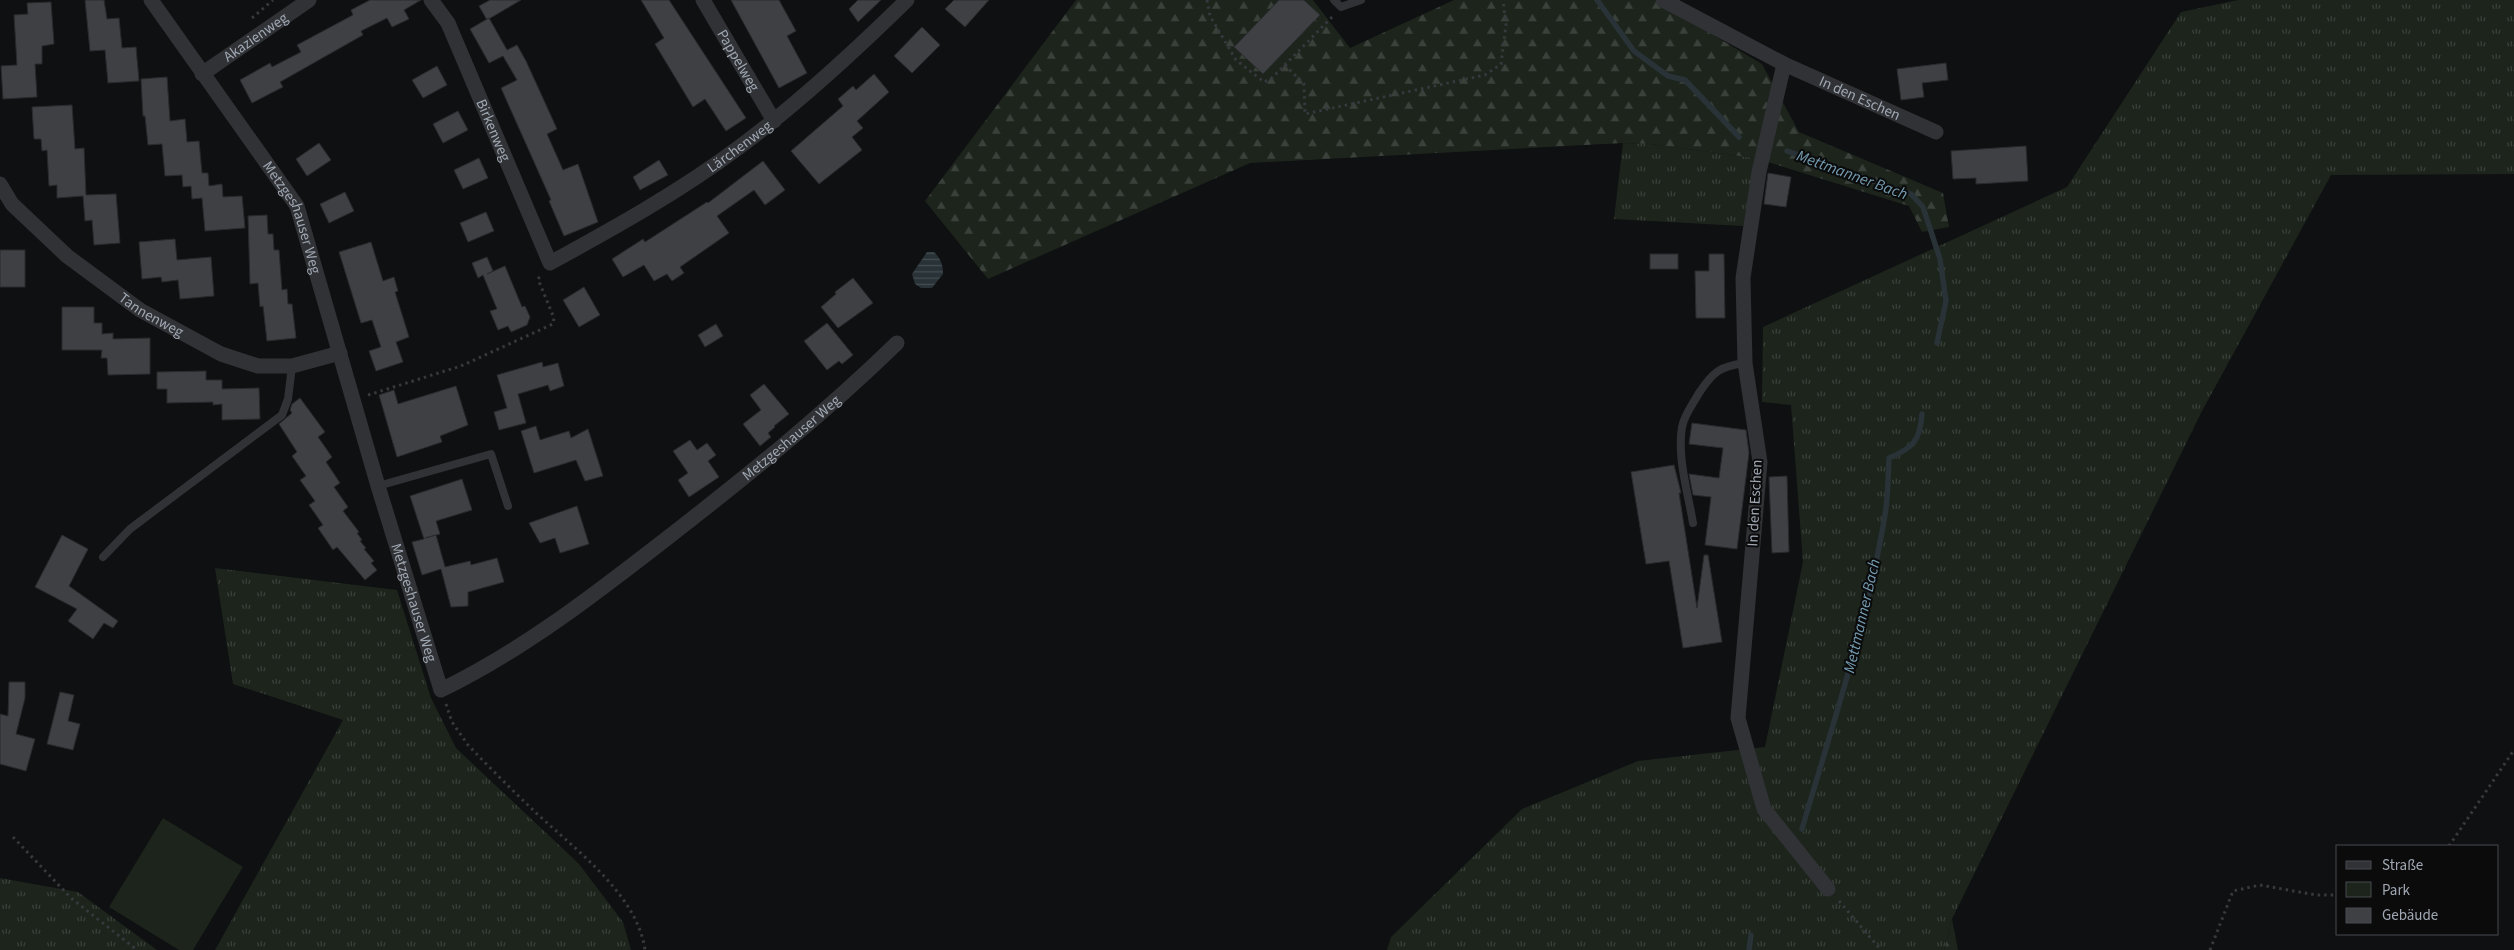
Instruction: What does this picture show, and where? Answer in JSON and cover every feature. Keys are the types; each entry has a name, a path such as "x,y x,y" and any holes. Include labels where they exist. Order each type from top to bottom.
{"street":[{"name":"Metzgeshauser Weg","path":"151,0 297,206 378,486 441,690 540,633 620,575 770,457 860,380 897,344"},
{"name":"Akazienweg","path":"202,74 309,0"},
{"name":"Birkenweg","path":"431,0 448,23 550,263"},
{"name":"Pappelweg","path":"704,0 774,121"},
{"name":"Lärchenweg","path":"550,263 623,224 737,150 774,121 907,0"},
{"name":"In den Eschen","path":"1663,0 1784,64 1936,132"},
{"name":"In den Eschen","path":"1784,64 1759,172 1743,278 1745,364 1760,462 1738,718 1764,809 1828,889"},
{"name":"Tannenweg","path":"0,184 12,204 67,256 140,310 221,354 258,366 292,366 340,353"}],"lane":[{"path":"1334,0 1341,7 1360,0"},
{"path":"1692,523 1681,446 1682,426 1689,409 1702,389 1721,368 1745,364"},
{"path":"103,557 130,529 282,415 288,399 292,366"},
{"path":"378,486 491,454 508,506"}],"path":[{"path":"1208,0 1210,16 1236,60 1264,82 1272,78 1341,7"},
{"path":"1285,65 1304,84 1305,114 1485,75 1501,64 1506,25 1503,0"},
{"path":"353,400 461,366 553,324 554,318 538,279 550,263"},
{"path":"441,690 452,722 468,745 601,874 627,903 643,936 645,950"},
{"path":"2450,845 2514,750"},
{"path":"13,837 70,898 137,950"},
{"path":"2210,950 2233,891 2260,885 2316,895 2336,896"},
{"path":"1828,889 1881,950"}],"green space":[{"path":"1076,0 1313,0 1350,48 1454,0 1654,0 1762,64 1799,132 1943,193 1949,227 1922,232 1909,206 1755,158 1650,144 1623,143 1250,163 988,279 925,201"},
{"path":"2238,0 2514,0 2514,174 2331,175 2202,411 1952,919 1944,950 1387,950 1391,937 1522,809 1638,761 1765,747 1803,562 1791,405 1762,402 1763,327 2067,187 2181,12"},
{"path":"1623,143 1650,144 1755,158 1743,226 1614,219"},
{"path":"215,568 397,590 431,698 456,748 579,864 623,922 631,950 215,950 343,720 233,684"},
{"path":"163,818 243,867 193,950 179,950 109,907"},
{"path":"0,878 78,892 157,950 0,950"},
{"path":"1952,919 1958,950 1944,950 1945,947"}],"shaded area":[{"path":"927,252 934,252 938,257 942,265 943,274 932,288 921,288 915,284 912,274"}],"building":[{"path":"85,0 104,0 107,19 119,18 122,48 136,47 139,81 108,83 105,50 90,51"},
{"path":"370,0 421,0 404,10 409,19 392,27 387,18 361,31 363,35 280,82 283,87 252,103 240,80 270,63 272,67 301,52 297,45 353,15 351,10"},
{"path":"490,0 521,0 487,20 479,6"},
{"path":"641,0 669,0 746,118 726,131 705,99 693,107 655,44 664,38"},
{"path":"731,0 779,0 796,31 787,36 807,73 779,88"},
{"path":"858,0 881,0 858,22 849,9"},
{"path":"954,0 989,0 965,27 945,9"},
{"path":"1279,0 1304,0 1320,15 1263,74 1234,47"},
{"path":"51,2 54,44 42,46 42,64 35,64 37,97 3,99 1,66 17,65 14,15 28,14 27,3"},
{"path":"489,18 507,50 517,45 526,61 557,129 547,134 563,170 578,164 598,222 564,236 549,201 551,200 501,88 517,80 503,56 489,63 470,29"},
{"path":"922,27 940,45 912,73 894,56"},
{"path":"1946,63 1948,80 1922,83 1924,97 1901,100 1897,69"},
{"path":"437,66 447,85 423,98 412,80"},
{"path":"874,74 889,92 857,121 863,128 852,137 862,150 819,184 791,151 843,106 838,99 853,86 856,90"},
{"path":"167,77 170,121 185,119 187,142 199,141 202,173 208,173 209,186 222,184 223,197 242,196 245,228 205,231 202,198 192,199 191,186 183,187 182,175 165,176 162,144 148,145 145,116 143,116 141,79"},
{"path":"72,105 75,149 84,148 86,195 116,194 120,243 94,245 92,220 85,221 83,196 57,198 57,185 49,186 47,150 42,151 41,139 34,139 32,107"},
{"path":"458,111 468,130 443,143 433,124"},
{"path":"319,143 331,160 307,176 296,159"},
{"path":"2026,146 2028,181 1976,184 1976,178 1953,179 1951,151"},
{"path":"479,158 488,178 463,189 454,170"},
{"path":"659,160 668,175 640,190 633,177"},
{"path":"763,161 785,190 765,205 754,190 717,216 729,233 680,267 684,273 672,281 667,274 654,281 644,265 623,277 612,259 643,239 645,242 708,203"},
{"path":"1768,173 1791,177 1786,207 1764,204"},
{"path":"345,192 354,211 329,223 320,204"},
{"path":"486,212 494,231 468,242 460,223"},
{"path":"267,215 268,234 273,234 274,250 279,250 282,290 287,289 288,304 292,304 296,338 267,341 263,306 260,307 258,283 250,284 248,216"},
{"path":"175,239 177,260 211,257 214,296 180,299 178,280 162,282 161,277 142,279 139,242"},
{"path":"371,242 383,281 394,277 398,291 395,292 409,337 396,342 403,362 376,371 369,351 381,347 372,320 361,323 339,252"},
{"path":"0,250 25,250 25,287 0,287"},
{"path":"1650,254 1678,254 1678,269 1650,269"},
{"path":"1709,254 1724,254 1725,318 1696,318 1695,271 1709,271"},
{"path":"487,257 493,271 487,274 505,266 522,307 525,306 530,317 527,325 511,332 508,326 498,330 490,311 497,309 483,275 478,278 472,263"},
{"path":"853,278 873,303 838,328 821,307 836,294 835,292"},
{"path":"584,287 600,315 579,327 563,300"},
{"path":"62,307 94,307 94,323 102,323 102,334 113,333 113,339 150,338 150,374 108,375 107,358 101,358 102,350 62,350"},
{"path":"827,323 853,355 842,364 839,361 827,370 804,341"},
{"path":"716,324 723,336 705,347 698,335"},
{"path":"542,362 543,367 558,363 564,386 550,391 548,385 518,394 526,423 499,430 494,412 507,408 497,375"},
{"path":"206,371 206,380 222,380 222,389 259,388 260,419 222,420 222,404 213,405 213,402 167,403 167,389 157,389 157,372"},
{"path":"764,384 789,414 774,426 768,433 771,437 760,446 743,424 761,410 750,395"},
{"path":"456,386 468,425 440,436 442,442 397,457 379,395 394,390 398,404"},
{"path":"300,398 325,432 318,437 332,457 326,462 340,483 334,487 348,507 343,511 359,532 357,533 362,540 360,541 366,548 364,549 374,561 371,563 377,570 365,580 337,547 333,550 318,528 323,525 309,505 315,501 300,480 306,476 292,456 297,452 279,424 292,413 290,410 292,404"},
{"path":"1692,423 1746,430 1749,453 1737,549 1705,545 1711,497 1693,495 1689,474 1719,478 1723,448 1689,444"},
{"path":"536,426 540,440 569,431 571,438 588,429 603,476 585,481 576,460 534,473 521,431"},
{"path":"690,440 697,450 707,443 716,455 708,461 719,477 689,497 678,480 688,473 673,451"},
{"path":"1674,465 1681,493 1679,493 1697,608 1704,555 1708,555 1722,642 1683,648 1669,561 1646,564 1631,472"},
{"path":"1787,476 1789,552 1772,553 1769,477"},
{"path":"462,479 472,510 436,521 440,534 436,535 445,567 470,561 471,565 497,558 504,582 468,592 468,606 451,607 441,569 422,575 412,542 424,539 410,496"},
{"path":"577,506 589,544 560,553 555,538 540,543 529,523"},
{"path":"62,535 88,549 69,586 118,621 113,628 104,623 93,639 68,621 77,609 35,587"},
{"path":"9,682 25,682 25,698 16,734 35,739 26,771 0,764 0,714 8,716"},
{"path":"60,692 74,695 68,721 80,724 73,750 47,744"}],"waterway":[{"name":"Mettmanner Bach","path":"1597,0 1634,51 1668,76 1685,80 1739,137"},
{"name":"Mettmanner Bach","path":"1787,151 1911,194 1923,207 1940,259 1946,301 1937,343"},
{"name":"Mettmanner Bach","path":"1802,829 1848,674 1869,595 1885,515 1889,458 1904,451 1914,442 1919,431 1922,414"},
{"name":"Mettmanner Bach","path":"1749,950 1751,935"}]}
